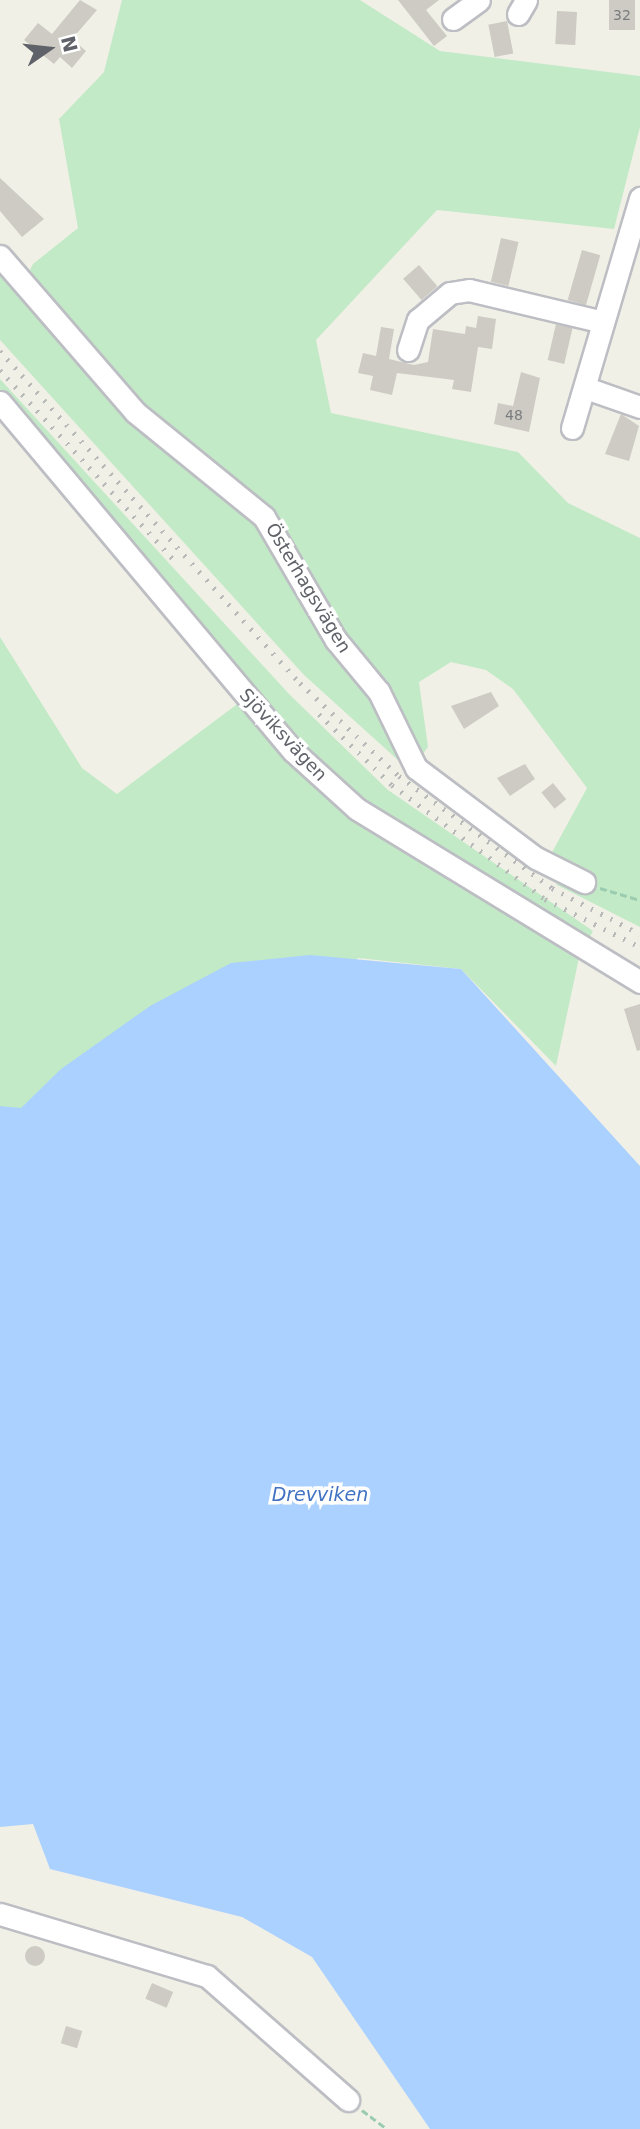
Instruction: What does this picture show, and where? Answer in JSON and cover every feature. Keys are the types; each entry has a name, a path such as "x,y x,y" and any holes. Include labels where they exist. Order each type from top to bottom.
{"street":[{"path":"453,19 479,0"},
{"path":"572,428 640,198"},
{"name":"Österhagsvägen","path":"0,256 135,412 264,517 336,640 379,692 416,768 536,858 584,881"},
{"path":"408,350 418,320 450,293 469,290 603,322"},
{"path":"586,387 640,407"},
{"name":"Sjöviksvägen","path":"0,402 293,751 348,801 640,982"},
{"path":"0,1914 207,1976 237,1998 348,2100"}],"path":[{"path":"584,881 640,900"},
{"path":"348,2100 387,2129"}],"green space":[{"path":"122,0 360,0 440,51 640,76 640,127 614,229 437,210 316,340 331,413 518,452 568,503 640,538 640,927 557,885 550,856 587,788 513,689 486,670 451,662 419,682 428,747 410,771 304,675 0,340 0,272 18,292 33,264 78,228 59,119 104,72"},
{"path":"0,379 289,694 388,790 593,931 585,946 360,807 296,748 0,397"},
{"path":"0,637 82,768 117,794 240,702 290,757 580,953 556,1066 461,969 358,958 0,1293"}],"water":[{"name":"Drevviken","path":"310,955 461,969 640,1166 640,2129 430,2129 312,1957 242,1917 50,1869 33,1824 0,1827 0,1106 21,1108 61,1069 150,1006 231,963"}],"building":[{"path":"80,0 97,10 72,39 86,51 72,68 60,57 54,64 24,40 38,23 52,34"},
{"path":"398,0 439,0 426,10 447,36 434,46"},
{"path":"609,0 635,0 635,30 609,30"},
{"path":"557,11 577,12 575,45 555,44"},
{"path":"507,21 513,53 495,57 488,25"},
{"path":"0,178 44,219 22,237 0,211"},
{"path":"501,238 519,242 508,286 491,282"},
{"path":"582,250 600,255 586,305 568,300"},
{"path":"419,265 437,286 422,300 403,279"},
{"path":"478,316 496,319 492,349 478,347 471,392 452,389 454,380 397,373 392,395 370,390 373,376 358,373 363,353 376,356 381,327 394,329 389,359 414,365 428,362 433,329 465,334 466,326 476,328"},
{"path":"556,324 573,328 564,364 548,360"},
{"path":"521,372 540,378 529,432 494,424 498,403 513,406"},
{"path":"621,414 639,426 629,461 605,454"},
{"path":"491,692 499,706 464,729 451,706"},
{"path":"525,764 535,779 510,796 497,778"},
{"path":"553,783 566,799 555,809 541,792"},
{"path":"640,1004 640,1050 637,1051 624,1009"},
{"path":"31,1946 39,1946 45,1956 39,1966 31,1966 25,1960 25,1952"},
{"path":"152,1983 173,1992 167,2008 145,1999"},
{"path":"66,2026 82,2031 77,2048 61,2043"}],"railway":[{"path":"0,351 300,683 399,776 552,888 640,934"},
{"path":"0,370 175,561"},
{"path":"319,714 392,785 545,899 640,947"}]}
